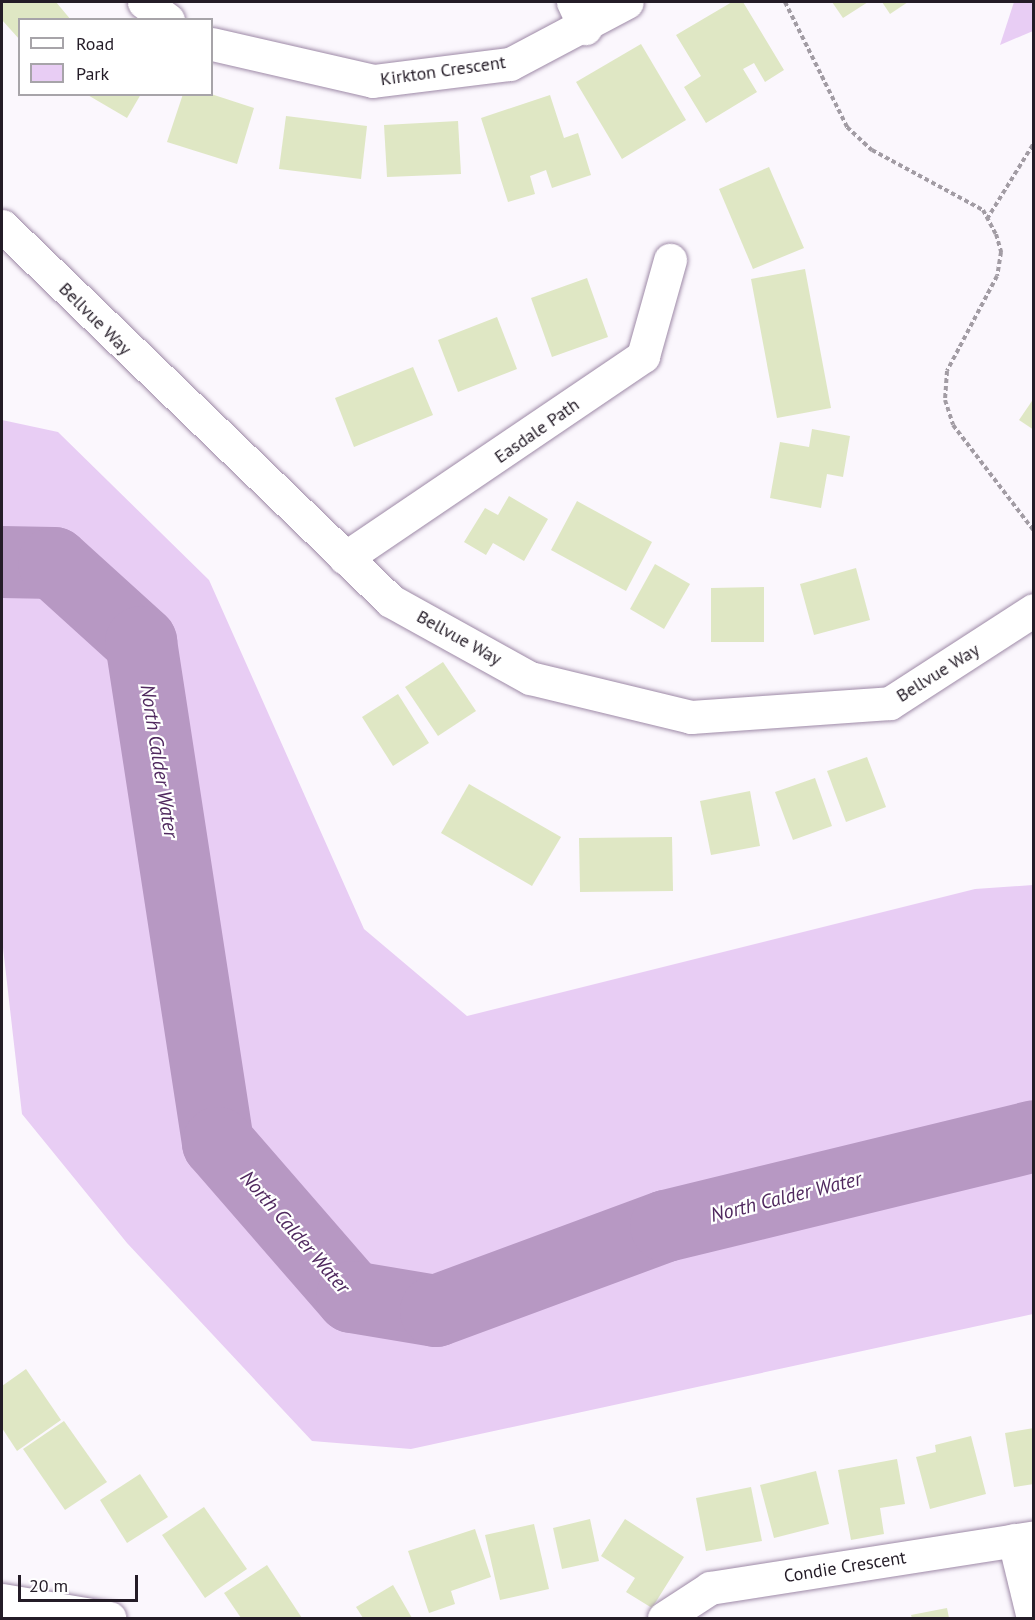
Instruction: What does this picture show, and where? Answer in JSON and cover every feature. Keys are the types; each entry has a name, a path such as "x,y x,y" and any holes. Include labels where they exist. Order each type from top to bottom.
{"street":[{"path":"144,2 165,18"},
{"name":"Kirkton Crescent","path":"213,44 373,81 510,64 579,15 627,2"},
{"name":"Bellvue Way","path":"2,226 391,601 530,678 691,717 890,703 1034,610"},
{"name":"Easdale Path","path":"345,558 643,356 670,260"},
{"path":"1024,1539 1033,1618"},
{"name":"Condie Crescent","path":"664,1618 710,1588 1024,1539"},
{"path":"2,1600 110,1618"}],"path":[{"path":"785,2 847,128 872,150 983,210 1001,252 997,276 946,371 945,400 953,425 1034,531"},
{"path":"987,219 1034,143"}],"green space":[{"path":"1014,2 1033,2 1033,31 1000,45"},
{"path":"2,420 58,432 209,580 364,929 467,1016 975,889 1033,885 1033,1314 411,1449 312,1441 127,1243 22,1114 2,939"}],"building":[{"path":"2,2 56,2 69,18 18,18 18,38 2,20"},
{"path":"732,2 743,2 784,70 765,82 754,63 743,69 757,92 706,123 684,87 701,76 676,35"},
{"path":"832,2 868,2 843,18"},
{"path":"882,2 908,2 890,14"},
{"path":"641,44 686,120 622,159 576,82"},
{"path":"213,95 254,108 237,164 167,142 182,96"},
{"path":"550,95 564,138 578,133 591,175 552,188 546,170 530,176 535,194 508,202 481,118"},
{"path":"89,96 140,96 127,118"},
{"path":"286,116 367,126 361,179 279,169"},
{"path":"458,121 461,174 387,177 384,125"},
{"path":"769,167 804,248 753,269 719,189"},
{"path":"805,269 831,408 777,418 751,279"},
{"path":"587,278 608,337 552,357 531,298"},
{"path":"497,317 517,369 458,392 438,340"},
{"path":"413,367 433,415 354,447 335,398"},
{"path":"1034,398 1034,430 1019,420"},
{"path":"812,429 850,436 843,477 827,474 821,508 770,498 780,442 809,447"},
{"path":"509,496 548,519 524,561 493,543 486,555 464,542 485,508 498,515"},
{"path":"577,501 652,542 626,591 551,550"},
{"path":"655,564 690,584 664,629 630,609"},
{"path":"856,568 870,620 814,635 800,584"},
{"path":"764,587 764,642 711,642 711,588"},
{"path":"443,662 476,711 438,736 405,687"},
{"path":"398,694 429,743 393,766 362,717"},
{"path":"867,757 886,807 846,822 827,771"},
{"path":"815,778 832,826 793,840 775,792"},
{"path":"469,784 561,837 532,886 441,833"},
{"path":"750,791 760,846 711,855 700,801"},
{"path":"672,837 673,891 580,892 579,838"},
{"path":"26,1369 61,1420 17,1451 2,1428 2,1386"},
{"path":"64,1421 107,1482 65,1510 23,1449"},
{"path":"1034,1428 1034,1484 1014,1487 1005,1433"},
{"path":"971,1436 986,1494 930,1509 916,1457 936,1452 935,1445"},
{"path":"897,1459 905,1504 880,1508 884,1534 851,1540 838,1470"},
{"path":"816,1471 829,1524 774,1538 760,1485"},
{"path":"140,1474 168,1517 127,1543 100,1500"},
{"path":"751,1487 762,1541 706,1551 696,1498"},
{"path":"204,1507 247,1569 205,1598 162,1535"},
{"path":"590,1519 599,1561 562,1569 553,1528"},
{"path":"625,1519 684,1557 652,1608 626,1592 635,1578 601,1556"},
{"path":"534,1524 549,1589 500,1600 485,1535"},
{"path":"475,1529 491,1577 451,1591 455,1604 429,1613 408,1551"},
{"path":"267,1565 302,1618 241,1618 224,1593"},
{"path":"393,1585 412,1618 363,1618 356,1607"},
{"path":"947,1608 949,1618 912,1618 911,1615"}],"waterway":[{"name":"North Calder Water","path":"2,562 54,563 141,642 218,1143 352,1297 436,1311 666,1226 1034,1136"}]}
